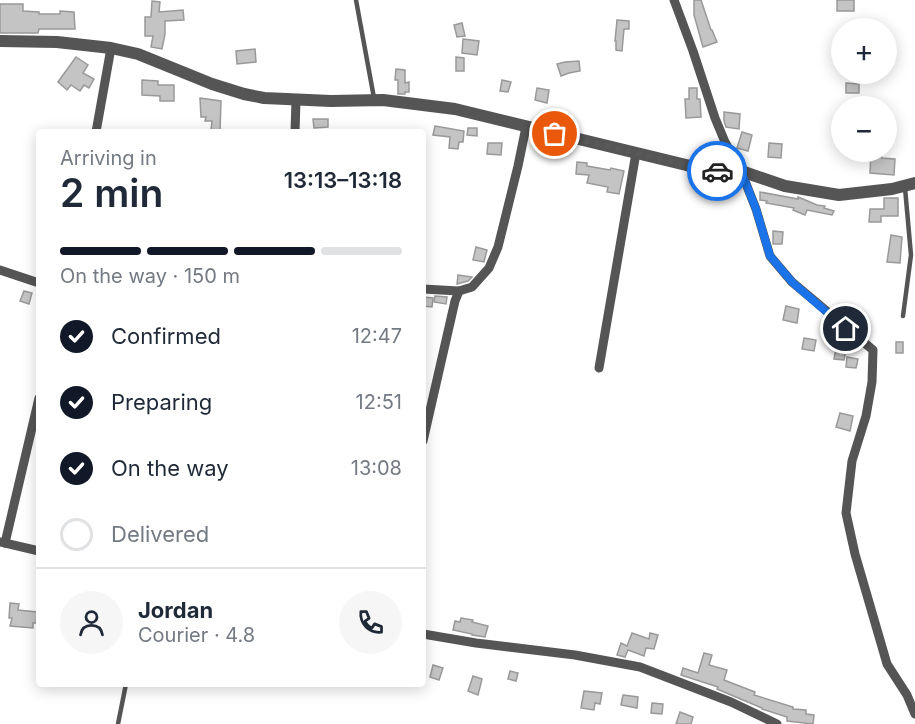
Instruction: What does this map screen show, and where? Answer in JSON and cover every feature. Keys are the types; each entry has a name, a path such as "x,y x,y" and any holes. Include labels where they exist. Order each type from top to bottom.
{"street":[{"path":"674,0 714,118 724,142 741,171 756,209 770,256 792,282 873,350 872,382 866,416 852,461 846,513 855,554 887,664 907,695 915,714"},
{"path":"0,41 57,42 111,48 138,54 212,84 264,98 383,100 455,109 711,171 741,171 785,186 839,195 892,189 910,184"},
{"path":"97,129 111,48"},
{"path":"295,129 296,100"},
{"path":"426,288 459,291 472,287 489,268 498,247 526,127"},
{"path":"599,368 636,153"},
{"path":"0,270 36,282"},
{"path":"426,428 459,291"},
{"path":"36,410 2,542 36,549"},
{"path":"426,635 575,655 640,667 731,702 777,724"}],"lane":[{"path":"356,0 375,100"},
{"path":"903,316 911,255 910,184"},
{"path":"118,724 125,687"}],"building":[{"path":"694,0 701,0 717,42 703,47 694,15"},
{"path":"837,0 854,0 854,11 837,11"},
{"path":"152,1 160,2 159,12 183,10 184,20 165,21 162,49 151,47 153,36 145,36 145,17 151,17"},
{"path":"0,4 23,4 23,11 39,12 39,14 74,12 75,29 39,29 38,33 0,33"},
{"path":"617,20 629,21 629,29 624,29 622,51 616,50"},
{"path":"462,23 465,36 457,37 454,25"},
{"path":"463,39 479,41 477,55 462,53"},
{"path":"255,49 256,62 237,64 236,51"},
{"path":"76,57 88,65 83,73 94,79 89,88 84,85 80,91 71,85 67,90 58,82"},
{"path":"456,57 464,58 464,71 456,71"},
{"path":"579,61 580,71 561,76 557,64"},
{"path":"396,69 405,70 405,83 409,82 409,92 405,94 398,94 398,80 395,80"},
{"path":"142,80 158,81 158,85 174,85 174,101 160,101 160,96 142,95"},
{"path":"502,80 511,82 508,92 500,91"},
{"path":"846,84 859,84 859,93 846,93"},
{"path":"537,88 549,90 547,103 535,100"},
{"path":"689,88 697,88 701,117 686,118 685,99 689,99"},
{"path":"200,98 221,101 220,129 211,129 212,121 205,121 206,117 201,117"},
{"path":"724,112 740,114 739,129 726,127"},
{"path":"313,119 328,119 328,127 314,128"},
{"path":"435,126 464,131 463,142 459,142 458,149 449,148 450,137 433,135"},
{"path":"468,128 477,128 477,136 467,135"},
{"path":"742,132 752,135 748,151 737,148"},
{"path":"488,143 502,143 501,155 487,154"},
{"path":"769,143 782,144 781,158 768,157"},
{"path":"577,162 587,163 587,166 624,171 619,194 607,192 608,187 587,183 589,175 576,174"},
{"path":"871,162 895,162 894,175 870,173"},
{"path":"760,192 798,199 798,197 834,211 832,215 807,210 805,215 793,210 794,208 760,200"},
{"path":"884,198 898,198 898,216 881,216 881,222 869,222 870,209 884,209"},
{"path":"773,231 783,232 782,244 773,244"},
{"path":"891,235 902,237 900,263 887,262"},
{"path":"476,247 487,250 484,262 473,260"},
{"path":"458,275 472,277 468,281 457,284"},
{"path":"24,291 32,293 29,304 20,301"},
{"path":"435,296 447,297 446,304 434,302"},
{"path":"426,297 433,298 432,307 426,306"},
{"path":"786,306 799,309 797,323 783,320"},
{"path":"804,338 816,340 814,351 802,349"},
{"path":"896,342 903,342 903,353 896,353"},
{"path":"836,348 846,350 844,360 834,359"},
{"path":"847,357 858,359 856,368 846,367"},
{"path":"840,413 853,416 850,431 836,427"},
{"path":"10,603 19,604 18,610 36,612 36,623 33,623 33,628 10,626 12,618 9,618"},
{"path":"461,618 488,626 485,637 453,630 455,621 460,622"},
{"path":"632,633 649,639 650,633 658,635 654,649 646,648 644,656 628,650 625,657 617,655 621,643 627,646"},
{"path":"704,653 712,655 709,665 727,670 724,680 755,692 754,695 793,707 793,709 806,710 806,714 814,715 813,724 787,721 787,717 762,709 717,689 718,687 681,675 683,668 698,673"},
{"path":"433,665 443,668 439,680 430,677"},
{"path":"510,671 518,673 516,681 508,679"},
{"path":"473,676 482,679 478,695 468,691"},
{"path":"584,691 602,693 600,704 595,703 594,710 581,708"},
{"path":"623,695 638,697 637,708 621,705"},
{"path":"652,703 663,704 662,714 651,713"},
{"path":"680,712 693,717 691,724 676,724"}],"way so far":[{"path":"555,134 717,171"}],"route":[{"path":"717,171 741,171 756,209 770,256 792,282 846,329"}]}
